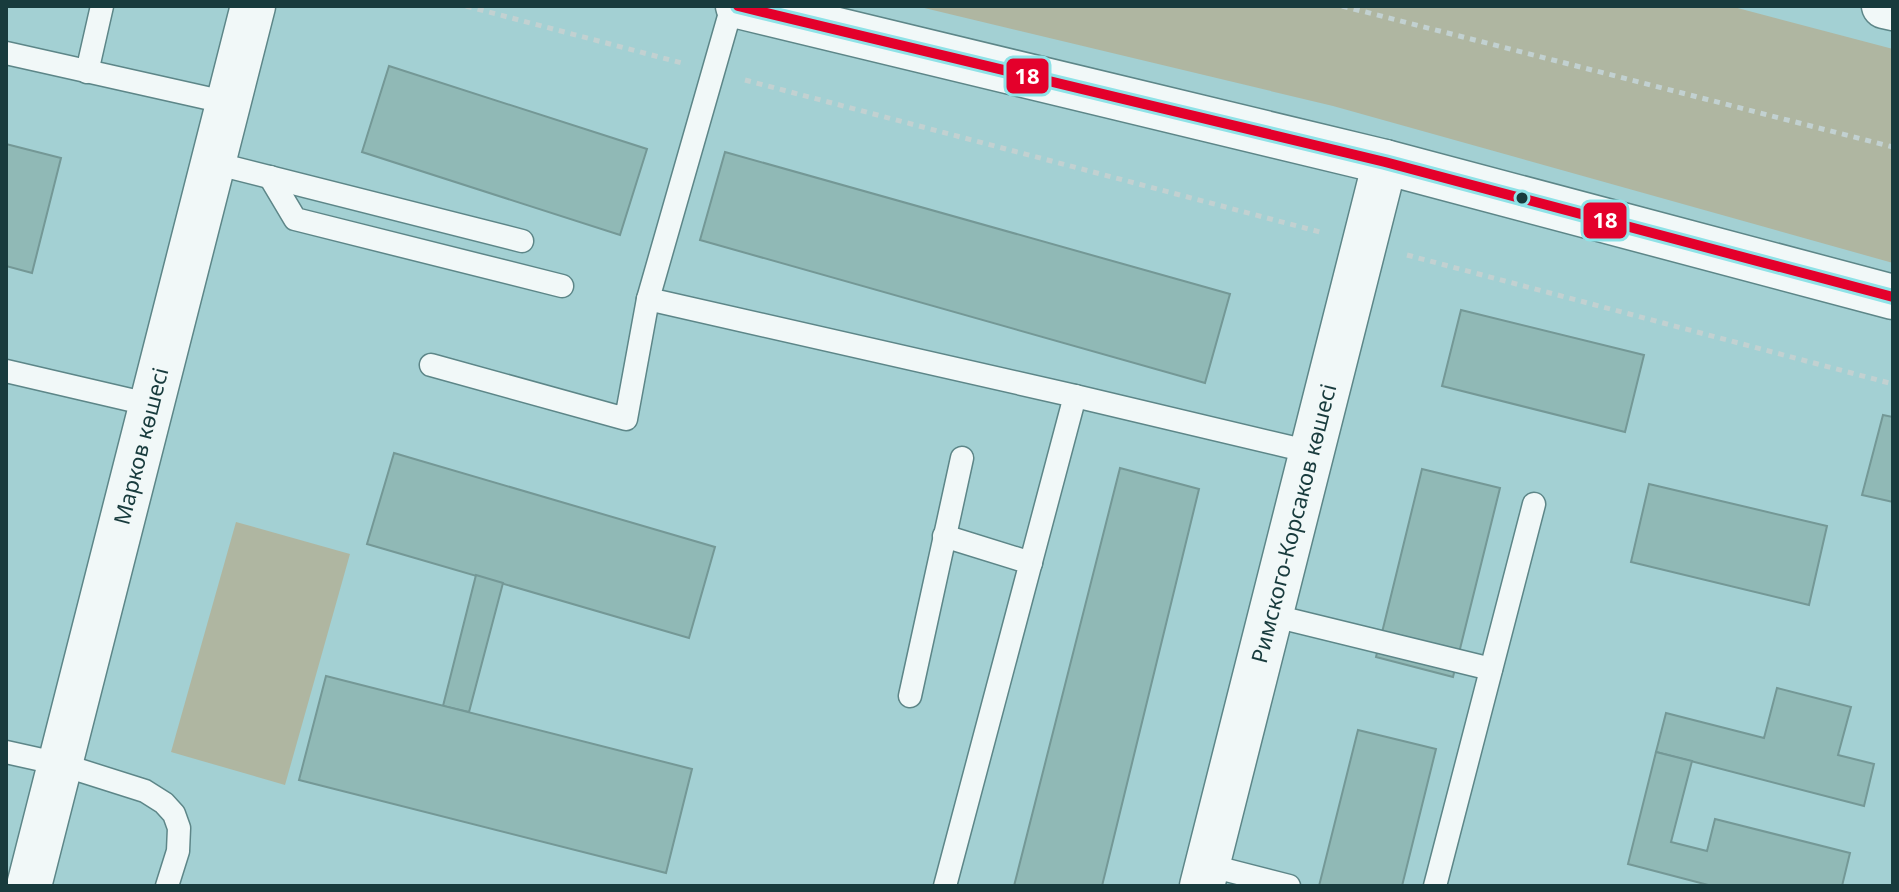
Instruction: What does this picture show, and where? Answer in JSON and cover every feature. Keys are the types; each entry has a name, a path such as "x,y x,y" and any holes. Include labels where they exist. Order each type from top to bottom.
{"street":[{"name":"Марков көшесі","path":"29,886 253,6"},
{"path":"735,6 1385,162 1893,297"},
{"path":"1884,6 1893,8"},
{"name":"Римского-Корсаков көшесі","path":"1204,876 1385,162"}],"lane":[{"path":"87,72 102,6"},
{"path":"431,365 626,419 648,299 713,71 735,6"},
{"path":"6,53 229,103"},
{"path":"214,163 522,241"},
{"path":"270,177 295,219 562,286"},
{"path":"648,299 1311,452"},
{"path":"6,371 152,405"},
{"path":"945,886 1075,396"},
{"path":"910,696 962,458"},
{"path":"1435,886 1534,504"},
{"path":"944,536 1031,563"},
{"path":"1270,615 1491,669"},
{"path":"6,752 60,764 145,791 164,803 174,814 179,828 178,851 167,886"},
{"path":"1204,876 1289,886"}],"path":[{"path":"466,6 1893,384"},
{"path":"1342,6 1893,147"}],"green space":[{"path":"916,6 1730,6 1893,49 1893,263 1333,106"},
{"path":"236,522 350,554 285,785 171,752"}],"building":[{"path":"389,66 647,149 620,235 362,152"},
{"path":"6,144 61,158 32,273 6,266"},
{"path":"725,152 1230,294 1205,383 700,240"},
{"path":"1461,310 1644,355 1625,432 1442,386"},
{"path":"1883,415 1893,417 1893,502 1862,495"},
{"path":"394,453 715,547 689,638 367,544"},
{"path":"1120,468 1199,489 1102,886 1014,886"},
{"path":"1422,469 1500,488 1453,677 1376,657"},
{"path":"1649,484 1827,526 1809,605 1631,562"},
{"path":"476,575 503,583 469,712 443,706"},
{"path":"326,676 692,769 666,873 299,780"},
{"path":"1777,688 1851,707 1838,755 1874,764 1864,806 1656,752 1666,713 1764,738"},
{"path":"1358,730 1436,749 1402,886 1319,886"},
{"path":"1656,752 1692,761 1671,842 1707,851 1715,819 1850,853 1842,886 1712,886 1628,864"}],"transit line":[{"name":"18","path":"738,6 1385,162 1893,297"}]}
